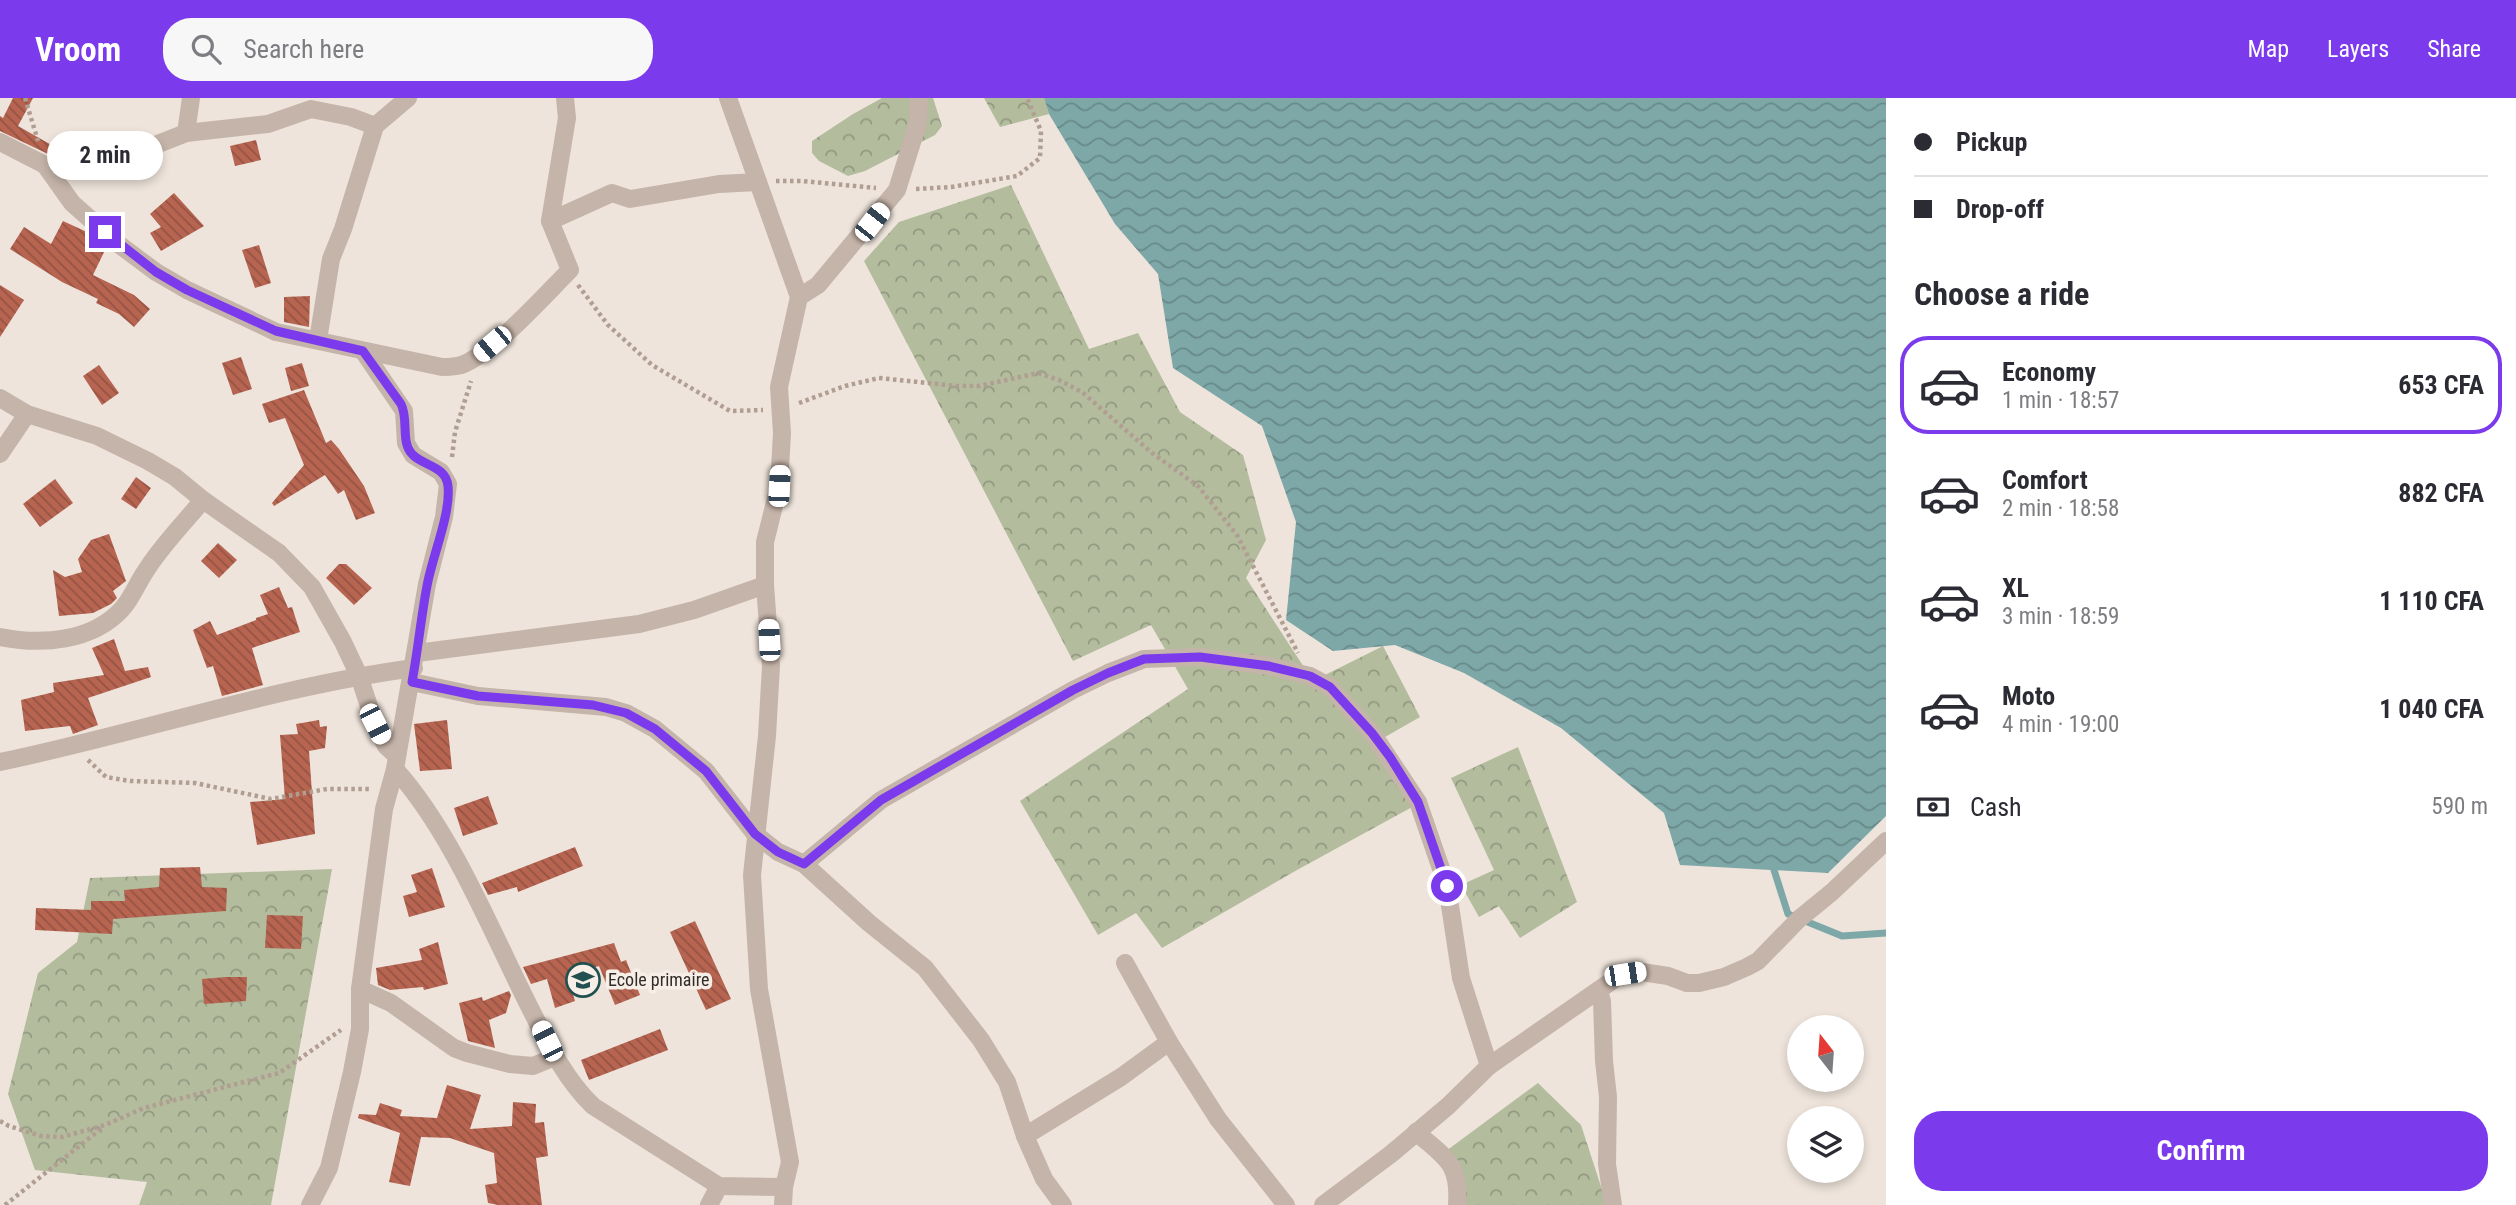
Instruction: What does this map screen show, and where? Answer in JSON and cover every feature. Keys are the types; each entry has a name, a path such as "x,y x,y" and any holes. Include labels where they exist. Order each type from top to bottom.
{"street":[{"path":"186,133 191,98"},
{"path":"318,340 331,259 376,126 408,98"},
{"path":"45,165 72,203 117,243 156,272 187,290 276,331 442,368 463,365 480,354 570,270 550,221 567,118 565,98"},
{"path":"0,398 27,414 97,436 175,477 203,500 265,541 312,587 359,676 375,724 386,746 456,859 555,1057 581,1094 593,1105 719,1186 783,1196 790,1161 759,989 752,874 767,736 771,666 765,542 779,486 782,433 779,387 799,297 728,98"},
{"path":"799,297 818,285 897,190 918,123 919,98"},
{"path":"0,142 45,165 85,166 112,162 186,133 268,124 311,109 351,117 376,126"},
{"path":"550,221 612,193 630,199 719,184 758,182"},
{"path":"310,1205 329,1168 360,1029 360,989 384,809 396,763 427,584 444,517 448,484 442,472 413,455 406,443 404,411 363,351"},
{"path":"0,454 27,414"},
{"path":"0,637 71,638 88,633 99,626 120,611 145,571 203,500"},
{"path":"0,762 76,746 253,698 639,624 694,610 765,585"},
{"path":"804,864 881,800 1073,690 1132,663 1144,659 1200,657 1269,666 1310,676 1330,687 1372,733 1418,802 1447,886 1461,978 1489,1066"},
{"path":"414,668 478,696 593,705 626,713 655,729 706,771 755,834 778,852 804,864 869,923 925,968 948,995 1007,1082 1025,1136 1044,1179 1063,1205"},
{"path":"1323,1205 1391,1154 1448,1106 1489,1066 1616,978 1633,973 1655,973 1687,983 1699,983 1724,977 1747,967 1765,955 1799,919 1886,841"},
{"path":"1125,963 1169,1042 1218,1119 1286,1205"},
{"path":"360,989 391,1003 454,1048 467,1053 510,1064 533,1066 555,1057"},
{"path":"1599,991 1602,1001 1608,1097 1607,1164 1613,1205"},
{"path":"1025,1136 1121,1077 1169,1042"},
{"path":"1416,1132 1451,1163 1457,1173 1457,1205"},
{"path":"709,1205 719,1186"}],"path":[{"path":"25,98 45,165"},
{"path":"758,182 802,181 897,190 951,187 1017,176 1040,158 1041,131 1027,98"},
{"path":"570,270 577,284 608,325 652,365 730,411 781,410 845,386 880,378 979,386 1038,373 1082,392 1152,453 1198,486 1237,535 1310,676"},
{"path":"448,484 455,432 480,354"},
{"path":"76,746 106,777 130,781 195,783 271,799 327,789 389,790"},
{"path":"0,1121 41,1136 62,1137 105,1125 144,1108 279,1073 342,1030 360,1029"},
{"path":"5,1205 105,1125"}],"green space":[{"path":"882,98 933,98 942,126 935,135 865,171 848,176 819,161 812,153 812,141"},
{"path":"984,98 1044,98 1049,114 1000,127"},
{"path":"1011,185 1089,349 1138,333 1180,412 1243,455 1266,540 1246,578 1313,681 1383,646 1420,717 1371,745 1414,806 1162,948 1136,913 1098,935 1020,801 1188,689 1151,625 1073,661 864,261 899,222"},
{"path":"1518,747 1577,902 1520,938 1499,906 1479,917 1461,885 1494,870 1451,778"},
{"path":"332,869 271,1205 139,1205 147,1182 35,1170 8,1094 38,973 77,942 90,878"},
{"path":"1538,1083 1581,1125 1607,1205 1455,1205 1446,1151"}],"water":[{"path":"1044,98 1886,98 1886,816 1828,873 1680,865 1664,813 1561,728 1464,673 1395,645 1333,651 1286,620 1296,522 1262,426 1173,368 1158,274 1115,224 1049,114"}],"building":[{"path":"13,98 33,98 18,126 62,151 60,154 48,154 0,131 0,116 3,118"},
{"path":"256,140 261,160 235,166 230,146"},
{"path":"174,193 204,226 161,251 150,233 161,227 150,214"},
{"path":"63,221 89,233 106,248 93,275 134,295 150,309 134,327 119,314 96,303 98,299 62,282 10,249 24,227 51,244"},
{"path":"259,245 271,283 255,288 242,250"},
{"path":"0,285 24,300 0,337"},
{"path":"310,296 309,327 284,322 284,297"},
{"path":"241,357 252,389 233,395 222,363"},
{"path":"302,363 309,386 291,391 285,368"},
{"path":"99,365 119,393 102,405 83,376"},
{"path":"304,390 326,443 331,440 339,449 364,486 375,513 356,520 344,490 338,494 325,475 274,506 272,503 304,465 285,418 269,423 262,404"},
{"path":"136,477 151,488 136,509 121,499"},
{"path":"55,479 73,503 40,527 23,504"},
{"path":"109,534 126,581 113,591 117,598 93,613 59,616 53,570 65,577 82,572 78,559 91,540"},
{"path":"218,543 237,560 219,578 201,561"},
{"path":"339,564 346,564 372,588 354,605 326,578"},
{"path":"279,587 288,608 292,607 300,632 252,648 263,685 222,696 213,666 207,668 193,630 210,621 217,635 268,614 260,595"},
{"path":"114,639 125,671 148,667 151,677 88,698 98,725 73,734 70,726 25,731 21,700 54,692 53,683 104,675 92,648"},
{"path":"319,720 320,727 327,726 325,748 309,751 315,834 257,845 250,802 285,799 280,735 298,734 296,724"},
{"path":"447,720 452,769 420,771 414,724"},
{"path":"488,796 498,824 463,836 454,808"},
{"path":"575,847 583,866 518,892 517,887 488,895 482,883"},
{"path":"200,867 202,887 227,888 226,911 113,919 112,934 35,930 36,908 91,910 91,901 125,901 124,890 159,887 160,868"},
{"path":"432,868 445,907 409,917 403,896 417,892 411,875"},
{"path":"267,915 303,916 301,949 265,948"},
{"path":"695,921 731,999 706,1010 670,932"},
{"path":"438,942 448,984 424,990 423,987 390,990 378,985 376,968 422,960 419,949"},
{"path":"614,943 621,962 626,960 640,995 615,1005 599,966 567,975 575,1001 555,1008 547,979 531,984 523,967"},
{"path":"247,977 246,1001 204,1004 202,979"},
{"path":"509,991 511,995 506,1013 489,1020 495,1048 468,1041 459,1003 482,997 483,1001"},
{"path":"660,1029 668,1050 589,1080 581,1060"},
{"path":"447,1085 481,1095 470,1129 512,1126 513,1102 536,1104 535,1123 544,1122 548,1156 536,1158 542,1205 488,1203 485,1185 497,1183 494,1153 450,1138 421,1137 410,1186 389,1182 400,1133 358,1118 359,1114 376,1115 380,1103 402,1110 400,1116 437,1118"}],"waterway":[{"path":"1774,870 1788,914 1842,936 1886,933"}],"place":[{"name":"Ecole primaire","path":"583,980"}],"route":[{"path":"105,232 156,272 187,290 276,331 363,351 401,404 406,443 413,455 442,472 448,484 444,517 427,584 412,682 478,696 593,705 626,713 655,729 706,771 755,834 778,852 804,864 881,800 1073,690 1108,673 1144,659 1200,657 1269,666 1323,682 1372,733 1418,802 1447,886"}]}
